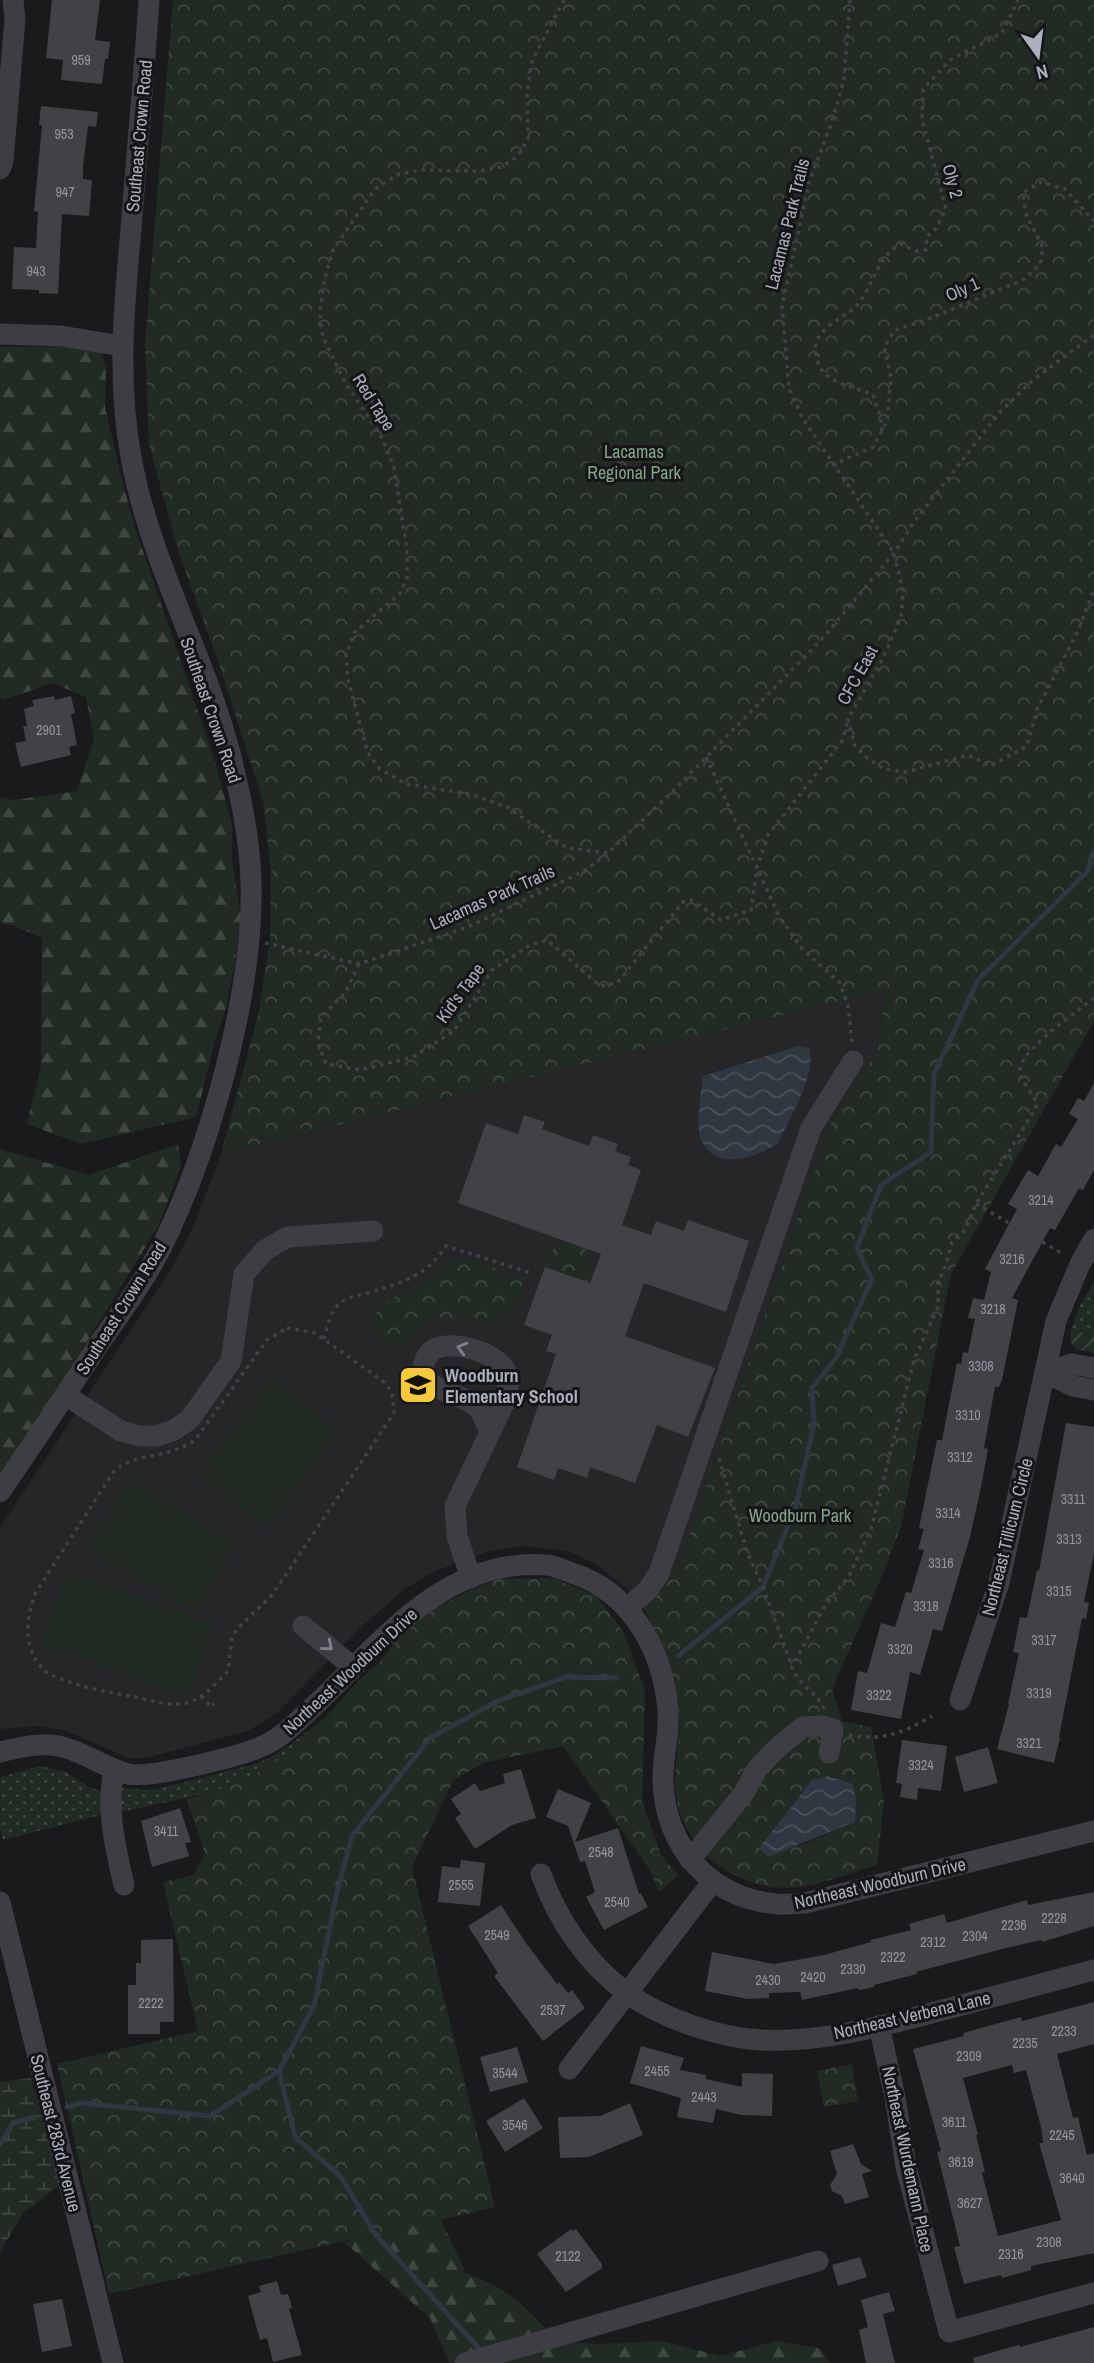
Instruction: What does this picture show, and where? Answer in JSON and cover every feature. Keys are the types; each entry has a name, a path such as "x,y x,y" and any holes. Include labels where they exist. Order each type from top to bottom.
{"street":[{"path":"0,169 3,161 14,32 13,0"},
{"name":"Southeast Crown Road","path":"0,1492 160,1249 194,1171 208,1130 228,1057 249,939 251,879 240,797 229,752 206,685 162,570 140,497 125,418 122,346 149,0"},
{"path":"0,334 61,336 122,346"},
{"path":"627,1608 648,1590 659,1573 811,1128 853,1061"},
{"path":"65,1395 121,1431 139,1436 157,1436 174,1430 190,1420 231,1362 244,1274 265,1250 288,1237 373,1231"},
{"name":"Northeast Tillicum Circle","path":"960,1700 999,1583 1056,1321 1080,1264 1094,1239"},
{"path":"471,1578 457,1536 455,1506 505,1401 508,1374 502,1363 492,1357 452,1344 431,1351 424,1364 427,1378 438,1389 466,1398 478,1408 490,1432"},
{"path":"1045,1371 1072,1364 1094,1368"},
{"path":"1045,1371 1073,1386 1094,1390"},
{"name":"Northeast Woodburn Drive","path":"0,1752 33,1745 64,1747 129,1774 153,1775 259,1748 288,1731 403,1618 438,1592 496,1570 521,1565 548,1564 609,1590 640,1625 655,1653 668,1710 668,1746 663,1782 677,1843 690,1860 713,1881 749,1899 779,1905 805,1903 1094,1832"},
{"path":"303,1626 353,1667"},
{"path":"690,1860 744,1793 757,1769 803,1727 821,1726 833,1729 829,1753"},
{"path":"114,1769 110,1790 111,1825 124,1885"},
{"name":"Northeast Verbena Lane","path":"541,1874 550,1900 566,1927 589,1957 627,1993 667,2015 712,2032 761,2040 804,2039 879,2026 1094,1970"},
{"path":"569,2069 713,1881"},
{"name":"Southeast 283rd Avenue","path":"0,1902 4,1941 113,2363"},
{"name":"Northeast Wurdemann Place","path":"879,2026 895,2097 906,2167 949,2332 1094,2293"},
{"path":"465,2363 818,2261"}],"path":[{"name":"Red Tape","path":"564,0 532,61 527,93 528,139 517,157 501,167 479,171 420,170 400,174 375,189 333,250 324,281 320,313 323,337 343,379 382,438 394,468 407,549 407,578 400,593 354,633 346,654 348,680 368,752 380,769 406,784 470,794 508,807 567,848 608,853"},
{"name":"Lacamas Park Trails","path":"850,0 844,80 809,183 782,306 789,388 803,419 894,553"},
{"name":"Oly 2","path":"882,431 873,395 842,385 827,376 817,364 815,347 821,334 842,314 857,306 889,250 901,244 916,251 926,250 927,236 935,230 946,209 922,119 923,89 950,61 1002,33 1018,0"},
{"name":"Oly 1","path":"882,431 887,421 891,378 884,347 895,330 1023,280 1040,265 1044,248 1026,214 1023,193 1041,182 1065,189 1094,220"},
{"name":"Lacamas Park Trails","path":"359,964 468,927 584,871 608,853 822,638 894,553 914,522 1000,412 1033,380 1094,335"},
{"path":"832,465 873,447 882,431"},
{"name":"CFC East","path":"894,553 903,592 901,617 883,658 848,719 855,746 884,769 906,772 968,755 990,766 1027,746 1037,709 1078,631 1094,589"},
{"path":"757,867 768,835 842,741 848,719"},
{"path":"706,757 779,916 802,949 840,983 848,1006 853,1061"},
{"name":"Kid's Tape","path":"359,964 345,993 321,1017 318,1044 327,1064 360,1070 413,1057 454,1031 492,971 530,945 547,940 600,986 617,983 683,902 691,900 721,920 751,910 757,867"},
{"path":"249,939 359,964"},
{"path":"792,1667 826,1604 849,1576 871,1529 914,1360 938,1307 938,1283 952,1242 965,1230 976,1204 1037,1103 1020,1069 1025,1059 1047,1034 1094,998"},
{"path":"976,1204 1080,1264"},
{"path":"324,1339 332,1313 338,1304 348,1298 409,1281 425,1271 446,1246 531,1273"},
{"path":"286,1328 315,1333 384,1382 392,1392 394,1413 273,1594 237,1629 232,1638 228,1671 201,1696 188,1702 170,1703 103,1691 53,1675 43,1668 34,1654 27,1633 28,1612 36,1592 114,1471 132,1460 183,1449 195,1440 267,1340 275,1334 286,1328"},
{"path":"710,1426 747,1552 763,1587 797,1680 813,1691 820,1700 833,1729 844,1734 881,1738 910,1729 932,1716"},
{"path":"201,1696 211,1707 214,1704"}],"shaded area":[{"name":"Woodburn Elementary School","path":"885,990 878,1050 831,1123 679,1565 646,1611 624,1586 594,1563 567,1551 523,1546 490,1551 435,1571 405,1589 363,1625 277,1713 248,1731 146,1758 128,1758 64,1730 38,1726 0,1729 0,1528 170,1271 192,1230 221,1154"}],"green space":[{"name":"Lacamas Regional Park","path":"173,0 1094,0 1094,1021 951,1274 901,1527 832,1689 842,1721 871,1727 884,1801 877,1865 828,1881 799,1887 776,1887 754,1883 733,1874 714,1862 698,1846 686,1827 678,1806 675,1783 679,1714 676,1692 646,1611 679,1565 831,1123 878,1050 885,990 221,1154 258,1015 270,940 271,871 263,801 217,658 179,554 149,444 145,344","holes":["828,1776 853,1784 855,1822 797,1847 759,1848 812,1780"]},
{"path":"0,347 83,347 101,352 106,367 105,407 135,528 213,755 232,824 232,860 241,917 226,1008 215,1040 196,1117 81,1144 27,1124 41,1066 42,938 12,925 0,923 0,797 14,800 77,791 94,739 86,697 52,683 4,700 0,697 0,539 3,538 0,531"},
{"path":"178,1144 181,1166 159,1225 0,1483 0,1149 89,1175"},
{"path":"569,1243 586,1249 591,1266 588,1283 542,1268 552,1251"},
{"path":"469,1259 524,1279 520,1298 510,1312 499,1319 487,1321 432,1321 418,1329 407,1345 386,1341 375,1332 373,1319 378,1309 394,1297 418,1286 454,1260"},
{"path":"1094,1281 1094,1335 1071,1330 1081,1303"},
{"path":"1071,1330 1094,1335 1094,1353 1076,1349 1070,1341"},
{"path":"271,1380 338,1430 267,1526 200,1476"},
{"path":"129,1480 236,1543 195,1612 88,1549"},
{"path":"68,1573 213,1624 188,1696 42,1645"},
{"path":"553,1578 596,1596 623,1631 645,1690 642,1801 661,1855 678,1875 659,1892 650,1870 563,1746 483,1763 453,1781 412,1867 495,2207 109,2294 57,2064 198,2031 163,1882 194,1875 205,1854 187,1799 217,1791 264,1769 312,1738 379,1663 401,1634 428,1612 499,1579"},
{"path":"379,1663 312,1738 264,1769 217,1791 117,1813 120,1788 153,1790 259,1763 286,1748 327,1716 359,1680"},
{"path":"40,1766 64,1771 91,1788 102,1791 101,1815 3,1840 0,1827 0,1777"},
{"path":"852,2064 858,2101 824,2107 817,2071"},
{"path":"31,2078 60,2185 23,2213 0,2252 0,2082"},
{"path":"495,2207 441,2220 466,2273 494,2285 516,2300 556,2341 595,2344 662,2341 721,2356 776,2341 819,2348 830,2363 449,2363 430,2318 344,2242"}],"water":[{"path":"798,1046 809,1048 810,1069 801,1096 778,1143 746,1157 734,1159 713,1155 705,1147 699,1130 703,1076"},
{"path":"828,1776 853,1784 856,1801 855,1822 768,1857 759,1848 812,1780"}],"building":[{"path":"52,0 100,0 95,40 110,42 102,84 61,80 63,60 46,58"},
{"path":"41,106 98,112 96,127 88,126 83,167 83,179 92,180 89,216 62,214 58,294 12,289 14,247 36,248 38,212 34,211 42,125 39,125"},
{"path":"54,696 55,700 71,696 75,713 71,714 77,745 69,747 71,755 21,767 15,743 26,741 24,709 34,706 32,700"},
{"path":"1094,1083 1094,1170 1083,1190 1079,1188 1055,1230 1050,1228 1012,1298 1018,1300 1002,1380 999,1387 995,1387 984,1448 988,1449 981,1487 970,1537 942,1631 933,1629 920,1675 910,1672 901,1719 851,1710 858,1671 867,1673 881,1623 895,1627 906,1592 911,1593 924,1550 918,1549 924,1529 919,1528 937,1440 942,1440 957,1363 961,1364 963,1352 968,1353 975,1319 968,1318 973,1298 984,1300 991,1272 985,1269 1017,1209 1008,1204 1028,1170 1038,1176 1056,1144 1061,1147 1078,1119 1069,1114 1078,1098 1084,1101"},
{"name":"Woodburn Elementary School","path":"524,1115 545,1122 542,1129 589,1146 593,1135 618,1144 615,1151 631,1157 628,1165 641,1170 622,1225 651,1235 656,1221 684,1231 688,1220 749,1241 726,1312 644,1283 625,1336 715,1368 688,1437 657,1425 635,1483 590,1467 587,1478 558,1468 554,1480 517,1467 556,1354 546,1351 552,1335 524,1325 545,1267 590,1283 601,1254 458,1203 486,1123 518,1134"},
{"path":"1066,1423 1094,1427 1094,1553 1084,1602 1089,1603 1086,1619 1082,1618 1054,1763 997,1749 1019,1653 1013,1652 1020,1617 1027,1618 1037,1570 1039,1571"},
{"path":"902,1740 947,1746 941,1791 918,1788 917,1800 900,1797 902,1784 896,1783"},
{"path":"988,1747 998,1783 964,1792 955,1757"},
{"path":"521,1769 536,1818 512,1825 475,1849 455,1818 461,1814 451,1799 475,1783 480,1791 505,1783 503,1774"},
{"path":"558,1789 591,1803 575,1842 618,1828 639,1894 641,1893 648,1907 604,1930 586,1897 595,1892 585,1861 580,1862 568,1826 546,1817"},
{"path":"180,1808 191,1842 185,1843 189,1856 152,1867 141,1821"},
{"path":"461,1860 485,1863 480,1906 438,1902 442,1866 460,1868"},
{"path":"1094,1892 1094,1926 1042,1942 1041,1940 1002,1949 916,1972 917,1974 874,1987 802,2000 800,1992 769,1993 769,1998 748,1999 705,1991 712,1952 774,1964 824,1955 871,1942 870,1940 911,1930 909,1924 944,1914 947,1923 1027,1900 1028,1905"},
{"path":"501,1905 557,1984 559,1982 568,1993 572,1990 585,2008 543,2041 494,1976 498,1973 468,1926"},
{"path":"173,1939 174,2022 160,2022 160,2034 128,2034 128,1985 136,1985 136,1963 141,1963 141,1940"},
{"path":"1094,2002 1094,2044 1057,2054 1073,2118 1078,2117 1087,2155 1094,2153 1094,2253 1031,2266 1031,2270 1002,2278 1001,2275 964,2284 954,2247 960,2246 937,2152 941,2151 913,2049 1021,2017 1022,2021","holes":["1012,2065 1014,2073 1026,2070 1041,2127 1043,2143 1039,2143 1061,2220 998,2236 982,2173 985,2172 978,2135 963,2078"]},
{"path":"641,2046 684,2058 680,2070 742,2087 742,2073 773,2074 772,2116 741,2115 716,2109 713,2123 677,2117 681,2098 630,2083"},
{"path":"517,2047 528,2082 490,2092 480,2057"},
{"path":"524,2098 543,2128 505,2152 486,2121"},
{"path":"630,2103 643,2135 589,2157 560,2158 558,2117 600,2116"},
{"path":"853,2144 861,2164 872,2171 862,2174 869,2197 845,2204 842,2196 832,2191 830,2185 837,2174 830,2151"},
{"path":"571,2229 576,2229 602,2264 602,2268 566,2292 537,2254"},
{"path":"860,2257 867,2277 838,2286 832,2265"},
{"path":"277,2281 281,2295 288,2294 292,2308 289,2309 302,2355 273,2362 267,2338 260,2340 248,2296 261,2292 259,2286"},
{"path":"889,2292 895,2311 883,2314 895,2363 866,2363 859,2330 868,2327 861,2300"},
{"path":"62,2299 72,2346 42,2352 33,2304"},
{"path":"1094,2327 1094,2363 974,2363 973,2358"}],"waterway":[{"path":"678,1656 763,1587 796,1506 814,1424 812,1388 836,1358 872,1279 857,1248 881,1185 931,1152 934,1074 978,980 1087,872 1094,851"},
{"path":"67,2107 81,2103 210,2116 279,2071 314,2006 336,1896 352,1836 430,1738 498,1701 566,1677 617,1678"},
{"path":"279,2071 295,2137 341,2177 375,2234 483,2353"},
{"path":"0,2145 13,2123 35,2117"}],"place":[{"name":"Woodburn Elementary School","path":"418,1385"}],"park label":[{"name":"Woodburn Park","path":"800,1515"}]}
